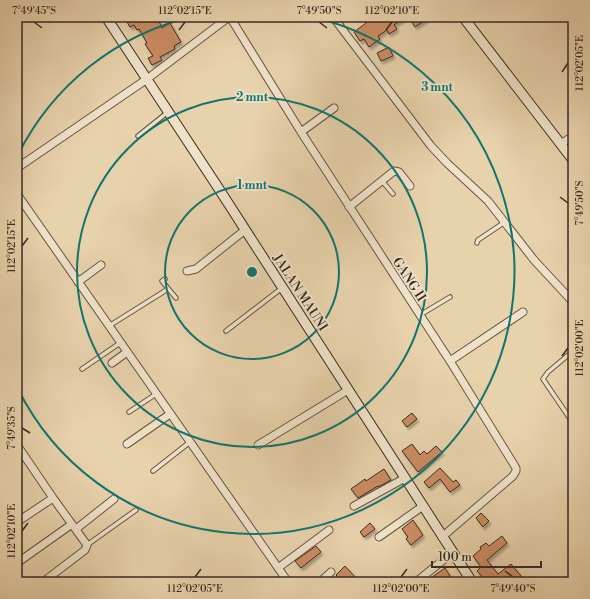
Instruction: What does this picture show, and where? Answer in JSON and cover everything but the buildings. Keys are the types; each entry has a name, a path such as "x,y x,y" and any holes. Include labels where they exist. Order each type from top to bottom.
{"main road":[{"name":"JALAN MAUNI","path":"106,17 283,288 471,582"},
{"path":"463,17 573,160"}],"street":[{"path":"18,164 147,79 230,17"},
{"name":"GANG II","path":"230,17 301,132 450,361 515,465 516,471 513,476 442,537"},
{"path":"333,17 431,146 488,201 534,260 573,302"},
{"path":"301,132 334,108"},
{"path":"561,144 573,136"},
{"path":"349,207 396,171 410,186"},
{"path":"17,194 288,582"},
{"path":"188,271 196,269 245,230"},
{"path":"78,282 101,265"},
{"path":"450,361 523,312"},
{"path":"112,363 127,352"},
{"path":"258,445 348,390"},
{"path":"126,444 170,414"},
{"path":"17,445 52,498 87,545 85,550 43,582"},
{"path":"354,506 405,478"},
{"path":"17,522 52,498"},
{"path":"17,563 114,499"},
{"path":"379,537 423,506"},
{"path":"278,568 329,530"},
{"path":"416,582 452,553"},
{"path":"320,582 331,572"}],"lane":[{"path":"50,20 54,17"},
{"path":"138,136 169,112"},
{"path":"382,181 393,194"},
{"path":"477,243 478,240 505,222"},
{"path":"165,279 162,281 176,298"},
{"path":"226,330 283,288"},
{"path":"109,326 168,289"},
{"path":"420,315 450,297"},
{"path":"82,369 120,343"},
{"path":"573,351 548,372 543,379 573,424"},
{"path":"129,412 156,394"},
{"path":"568,416 573,411"},
{"path":"153,470 190,442"},
{"path":"87,545 136,510"},
{"path":"566,582 573,575"}]}
